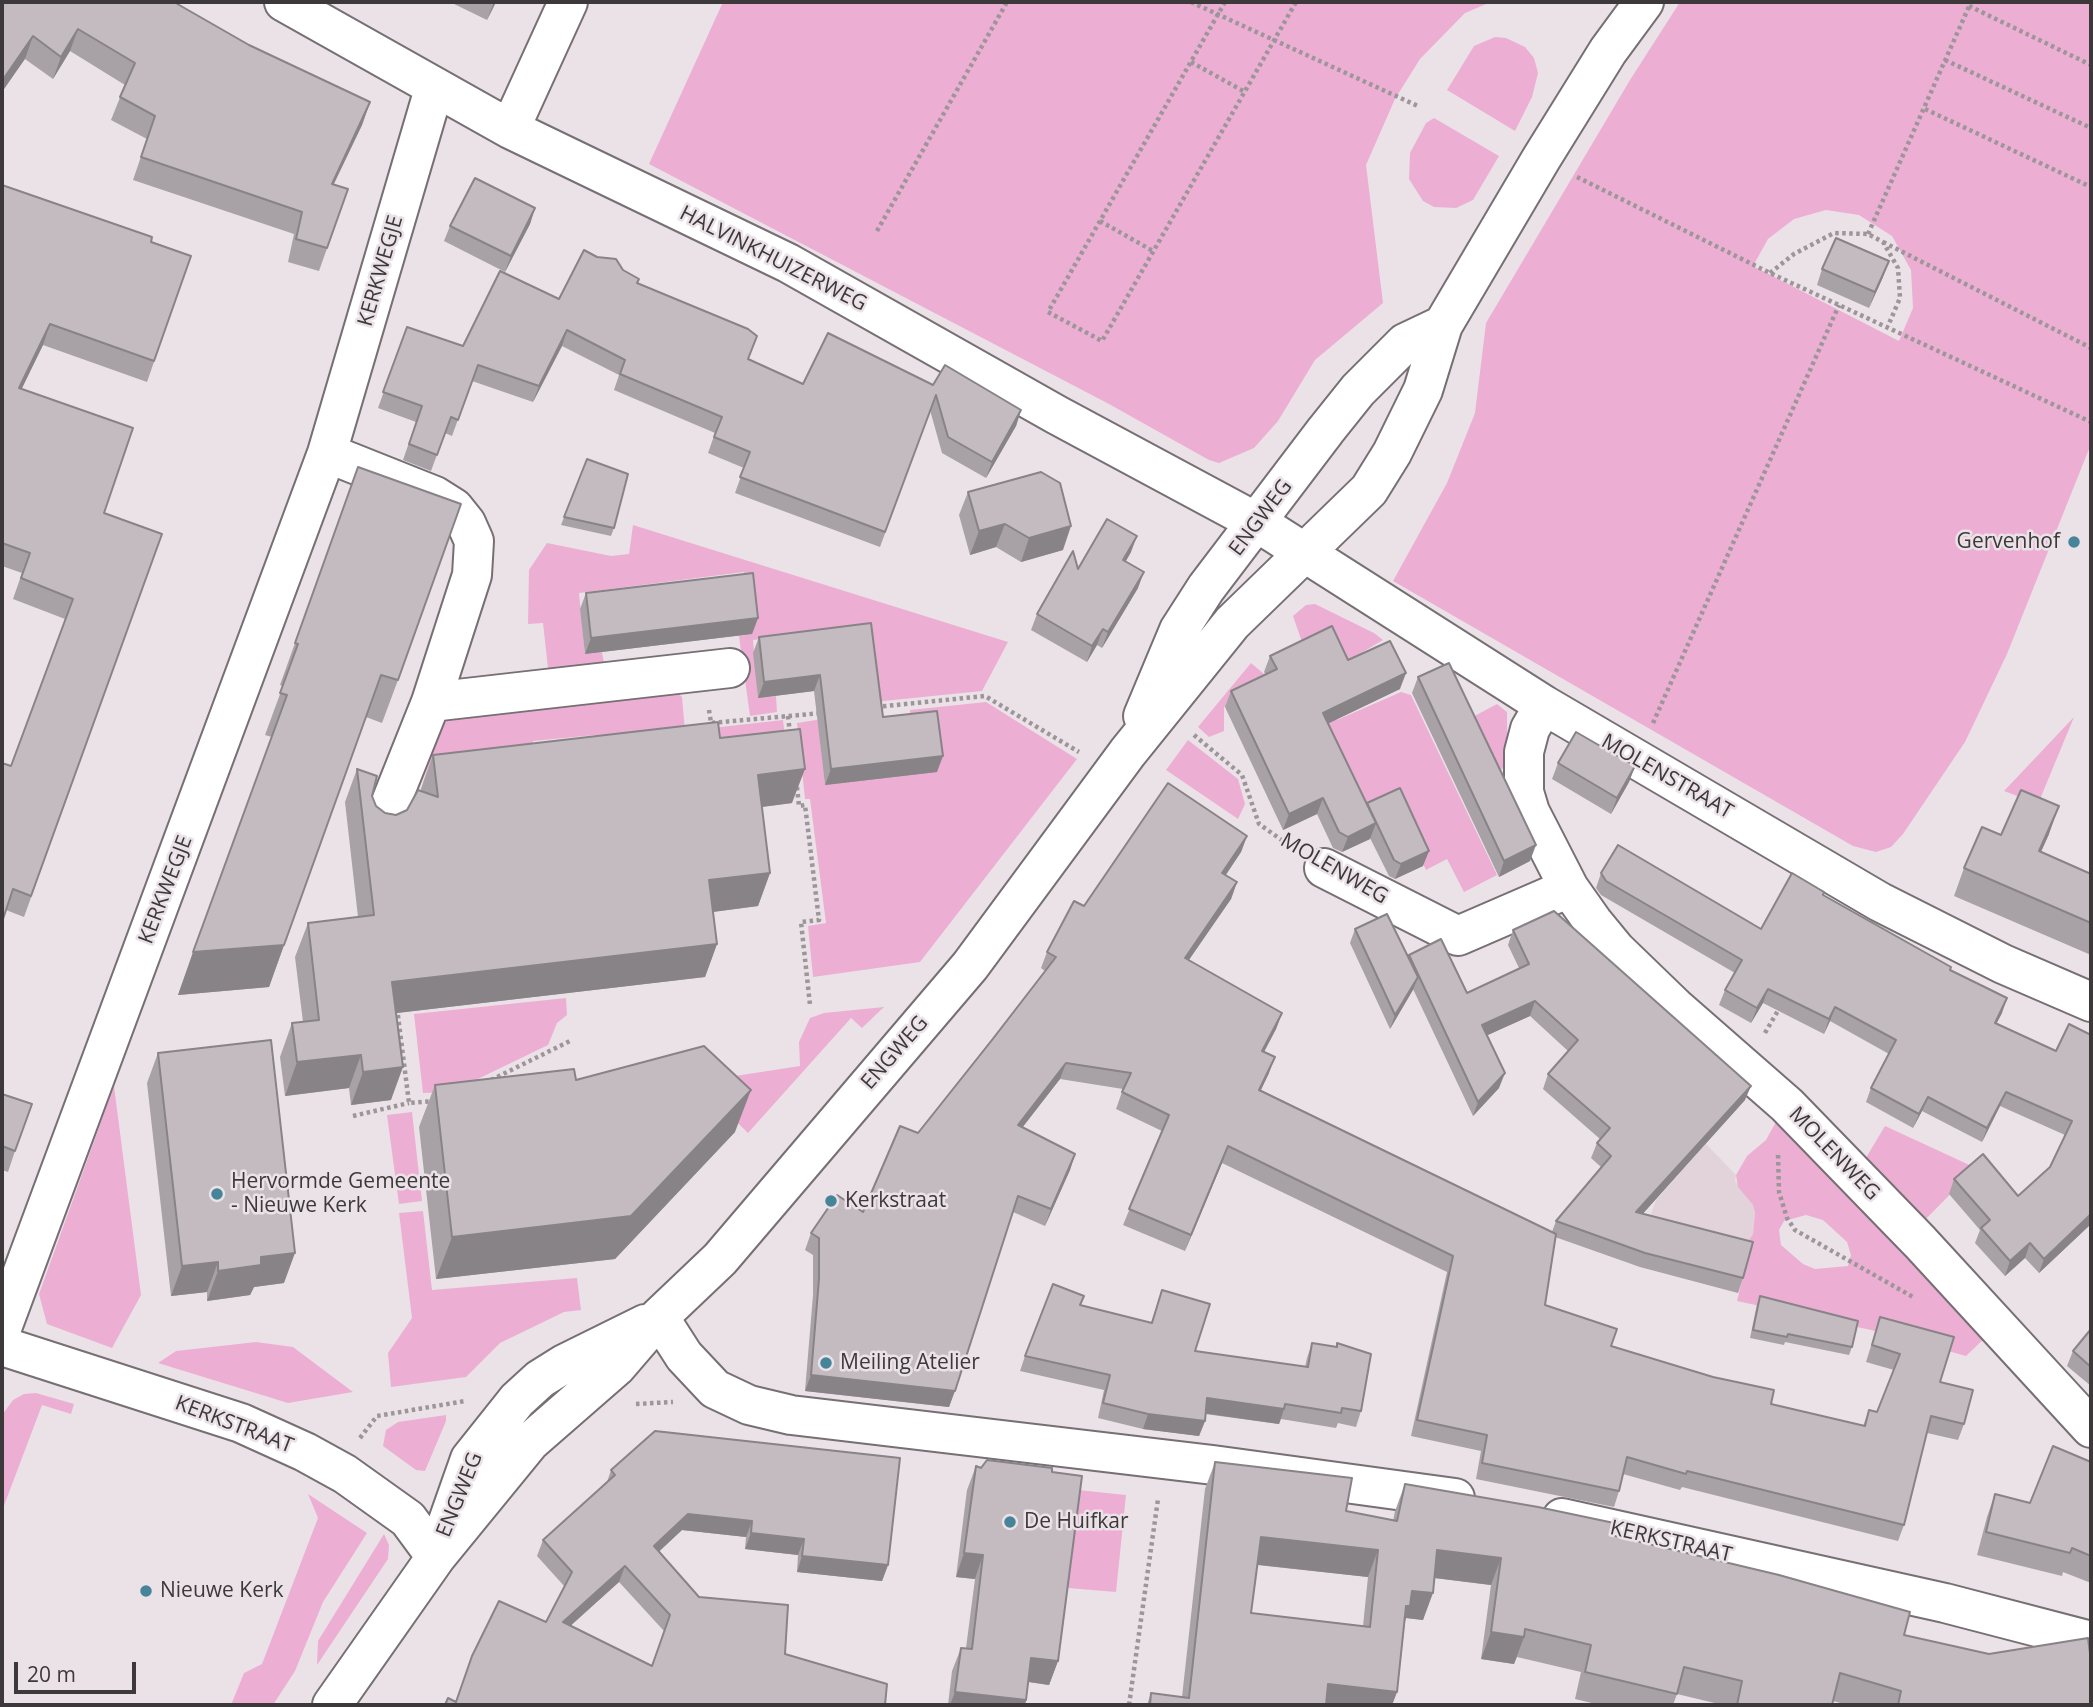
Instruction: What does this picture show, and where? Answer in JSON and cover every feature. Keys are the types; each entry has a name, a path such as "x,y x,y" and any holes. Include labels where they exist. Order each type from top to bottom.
{"street":[{"name":"HALVINKHUIZERWEG","path":"284,2 510,130 788,263 1057,415 1258,523"},
{"path":"510,130 568,2"},
{"name":"ENGWEG","path":"332,1705 436,1557 530,1442 616,1367 659,1317 720,1259 970,966 1121,762 1232,624 1368,490 1392,453 1423,390 1444,325 1541,159 1608,51 1644,2"},
{"name":"KERKWEGJE","path":"2,1328 327,453 434,89"},
{"name":"ENGWEG","path":"1121,762 1179,630 1206,588 1358,390 1405,343 1444,325"},
{"path":"327,453 435,496 454,508 466,523 474,541 472,575 432,702 381,827"},
{"name":"MOLENSTRAAT","path":"1258,523 1544,705 1880,902 2003,964 2091,1002"},
{"path":"432,702 717,669"},
{"name":"MOLENWEG","path":"1544,705 1530,729 1524,752 1524,792 1530,811 1569,888 1616,950 1787,1105 2091,1428"},
{"name":"MOLENWEG","path":"1324,868 1458,936 1569,888"},
{"path":"659,1317 684,1356 715,1389 749,1405 829,1421 1418,1491 1495,1505"},
{"name":"KERKSTRAAT","path":"2,1346 241,1423 345,1474 408,1519 436,1557"},
{"name":"KERKSTRAAT","path":"1533,1512 1945,1604 2091,1641"}],"path":[{"path":"877,232 1007,2"},
{"path":"1191,2 1420,107"},
{"path":"1225,2 1048,312 1102,341 1296,2"},
{"path":"1868,234 1970,4 2091,65"},
{"path":"1945,60 2091,128"},
{"path":"1191,62 1245,92"},
{"path":"1925,109 2091,187"},
{"path":"1541,159 1770,273 2091,422"},
{"path":"1100,220 1153,251"},
{"path":"1770,273 1794,254 1834,233 1868,234 2091,348"},
{"path":"1883,242 1898,268 1899,278 1900,298 1888,326"},
{"path":"1623,751 1651,729 1839,304"},
{"path":"717,669 711,723 828,712"},
{"path":"867,708 985,696 1121,762"},
{"path":"788,716 792,742"},
{"name":"MOLENWEG","path":"1191,732 1242,775 1259,824 1324,868"},
{"path":"796,780 799,806 805,805 819,920 801,922 810,1005"},
{"path":"1745,1068 1784,999"},
{"path":"397,1004 409,1103"},
{"path":"488,1081 572,1040"},
{"path":"353,1116 409,1103 441,1100"},
{"path":"1776,1147 1779,1159 1779,1192 1787,1218 1795,1230 1913,1297 1927,1299 1962,1289"},
{"path":"345,1474 363,1430 377,1416 474,1399"},
{"path":"1129,1705 1164,1460"}],"shaded area":[{"path":"723,2 1491,2 1465,13 1420,59 1395,99 1366,165 1383,303 1315,360 1278,421 1254,448 1219,463 649,164"},
{"path":"1680,2 2091,2 2091,444 2007,654 1965,742 1903,834 1891,847 1876,852 1853,846 1393,581 1447,483 1475,413 1486,323 1630,80","holes":["1826,210 1859,215 1892,236 1911,270 1913,308 1899,341 1753,266 1768,239 1794,219"]},
{"path":"1495,37 1506,38 1525,47 1534,58 1538,73 1532,97 1515,131 1447,90 1474,46"},
{"path":"1434,118 1499,156 1473,200 1456,208 1434,207 1423,201 1409,179 1410,153 1426,123"},
{"path":"633,525 1008,642 982,691 854,704 863,626 753,640 758,697 776,696 777,712 750,716 739,636 752,634 744,572 579,593 585,654 602,652 605,669 549,677 543,623 528,624 529,570 547,543 611,556 629,554"},
{"path":"1315,604 1383,640 1339,666 1305,651 1293,616 1306,605"},
{"path":"1251,663 1264,674 1280,706 1320,687 1337,720 1401,692 1411,695 1497,875 1464,892 1447,859 1426,870 1394,803 1360,819 1258,691 1224,707 1224,731 1209,737 1198,727"},
{"path":"671,687 682,697 685,731 783,720 788,762 597,768 595,735 533,741 536,776 421,789 444,715"},
{"path":"986,702 1077,759 920,962 813,977 808,926 826,923 810,799 805,799 797,723 835,717 820,740 825,785 912,729 910,710"},
{"path":"1497,704 1507,712 1507,765 1493,776 1467,720"},
{"path":"2074,717 2038,804 2004,791"},
{"path":"1188,740 1238,779 1245,804 1238,819 1166,770"},
{"path":"566,998 567,1015 557,1023 548,1045 451,1092 423,1093 414,1014"},
{"path":"884,1007 862,1028 851,1018 748,1133 696,1082 800,1066 799,1042 810,1018 824,1013"},
{"path":"114,1086 141,1295 112,1348 47,1324 39,1294"},
{"path":"412,1112 422,1201 399,1204 387,1115"},
{"path":"1777,1120 1988,1335 1966,1356 1871,1330 1737,1301 1748,1257 1747,1243 1753,1234 1755,1213 1753,1205 1738,1187 1736,1175 1747,1156 1766,1140","holes":["1806,1215 1823,1220 1847,1242 1851,1255 1848,1266 1815,1269 1803,1264 1781,1245 1779,1230 1784,1221"]},
{"path":"1885,1126 1976,1168 1920,1225 1861,1166"},
{"path":"1706,1144 1736,1175 1735,1181 1753,1205 1755,1213 1753,1234 1747,1243 1749,1257 1739,1293 1633,1265 1656,1200"},
{"path":"423,1211 432,1290 577,1278 581,1310 564,1312 500,1343 466,1377 391,1387 388,1353 412,1318 399,1213"},
{"path":"256,1342 293,1347 353,1392 288,1403 158,1363 176,1351"},
{"path":"36,1393 74,1404 71,1414 42,1405 2,1511 2,1415 13,1400 24,1394"},
{"path":"446,1415 446,1421 425,1471 416,1470 383,1446 386,1430 398,1422"},
{"path":"1078,1490 1126,1495 1116,1592 1068,1588"},
{"path":"308,1494 367,1533 323,1602 295,1671 273,1705 231,1705 244,1673 262,1664 318,1518"},
{"path":"384,1534 389,1545 388,1559 317,1665 318,1641"}],"building":[{"path":"2,2 174,2 249,45 370,102 332,184 348,189 327,248 296,239 302,212 141,157 155,116 120,97 135,63 78,29 61,57 33,36 2,81"},
{"path":"475,178 535,208 511,256 450,226"},
{"path":"2,185 152,237 151,242 191,256 154,361 50,324 19,388 133,428 104,513 162,534 31,896 13,889 2,922 2,763 11,766 73,599 21,578 30,553 2,543"},
{"path":"1836,238 1889,261 1875,292 1822,269"},
{"path":"584,250 597,257 616,259 623,270 639,279 637,283 748,329 757,336 748,359 803,384 828,333 933,385 945,365 1021,410 992,462 948,437 936,395 885,532 740,477 750,452 714,437 722,417 620,374 625,360 567,330 539,386 478,365 458,420 451,417 437,455 409,444 422,406 383,392 407,327 463,346 500,271 559,299"},
{"path":"587,459 628,474 614,528 564,517"},
{"path":"358,467 461,504 398,680 381,675 284,945 193,952 287,695 280,693 298,644 295,643"},
{"path":"1041,472 1060,483 1071,526 1029,538 1005,524 979,531 968,492"},
{"path":"1107,519 1137,536 1123,560 1144,572 1108,632 1103,629 1092,646 1037,614 1073,551 1078,569"},
{"path":"753,573 758,618 591,638 586,593"},
{"path":"871,623 883,717 937,711 943,756 831,769 820,675 764,682 759,637"},
{"path":"1332,626 1348,660 1390,641 1406,673 1323,713 1376,823 1348,837 1339,832 1323,798 1289,814 1231,691 1277,669 1270,656"},
{"path":"1449,663 1536,845 1504,861 1418,677"},
{"path":"718,722 720,738 800,729 805,769 758,775 770,873 709,880 717,944 392,982 403,1067 363,1072 361,1055 297,1062 292,1023 319,1020 308,923 374,915 357,769 377,776 372,796 376,806 385,813 396,815 407,810 418,790 438,797 433,755"},
{"path":"1576,732 1635,766 1617,798 1558,763"},
{"path":"1168,783 1247,836 1222,873 1237,882 1185,958 1282,1013 1262,1051 1275,1057 1259,1090 1556,1234 1545,1305 1617,1329 1611,1346 1713,1377 1774,1390 1771,1404 1865,1426 1869,1410 1877,1412 1900,1354 1872,1345 1880,1317 1954,1337 1940,1382 1973,1390 1964,1424 1931,1416 1904,1525 1687,1471 1686,1474 1627,1457 1619,1491 1482,1463 1487,1435 1417,1420 1453,1256 1228,1146 1191,1235 1129,1209 1169,1115 1122,1092 1131,1073 1066,1063 1018,1125 1075,1154 1051,1209 1018,1196 955,1391 811,1375 819,1279 819,1238 811,1233 837,1195 863,1212 900,1126 918,1133 992,1040 1056,957 1047,952 1074,901 1084,906"},
{"path":"1400,788 1429,851 1401,864 1394,860 1367,803"},
{"path":"2021,790 2059,806 2039,851 2091,874 2091,923 1964,868 1982,827 2001,835"},
{"path":"1618,845 1761,929 1792,873 1824,892 1823,895 1951,967 1950,970 2007,998 1995,1023 2056,1051 2069,1024 2091,1035 2091,1214 2044,1259 2030,1243 2010,1261 1981,1228 1990,1220 1954,1179 1983,1154 2018,1196 2050,1167 2072,1121 2006,1092 1987,1128 1928,1097 1919,1114 1871,1088 1896,1040 1835,1007 1829,1019 1768,989 1757,1008 1725,990 1742,960 1606,881 1601,873"},
{"path":"1554,911 1751,1086 1636,1212 1753,1242 1743,1278 1645,1253 1556,1221 1611,1156 1597,1143 1610,1128 1548,1074 1578,1040 1535,1001 1482,1025 1505,1073 1478,1102 1409,955 1441,939 1467,993 1529,964 1513,930"},
{"path":"1387,914 1418,977 1395,1015 1355,929"},
{"path":"271,1040 295,1253 261,1257 261,1265 218,1271 218,1262 182,1266 158,1053"},
{"path":"704,1046 751,1090 631,1216 452,1237 435,1085 574,1069 576,1080"},
{"path":"2,1094 32,1104 15,1151 2,1146"},
{"path":"1053,1284 1084,1296 1080,1305 1152,1323 1162,1290 1210,1304 1195,1351 1308,1367 1312,1343 1337,1347 1337,1343 1371,1354 1361,1411 1342,1408 1341,1413 1285,1404 1284,1409 1207,1398 1205,1421 1148,1414 1103,1403 1110,1375 1025,1356"},
{"path":"1760,1296 1858,1321 1852,1347 1753,1330"},
{"path":"2091,1329 2091,1367 2073,1351"},
{"path":"655,1431 900,1458 888,1565 802,1556 804,1539 751,1533 752,1521 688,1514 654,1546 699,1597 788,1605 785,1654 887,1684 885,1705 445,1705 448,1698 456,1702 472,1656 499,1601 546,1622 572,1572 543,1540 615,1475 611,1470","holes":["625,1566 670,1615 652,1666 563,1622"]},
{"path":"2053,1446 2091,1462 2091,1556 2072,1548 2070,1553 1986,1532 1995,1494 2030,1503"},
{"path":"987,1460 1052,1468 1052,1472 1082,1476 1058,1661 1031,1658 1026,1700 955,1692 961,1648 972,1649 983,1555 964,1553 976,1466 981,1468"},
{"path":"1215,1462 1352,1478 1346,1511 1397,1521 1405,1484 1614,1523 1611,1535 1779,1575 1910,1612 1904,1635 1989,1654 2088,1638 2091,1661 2091,1705 1898,1705 1901,1691 1840,1673 1832,1705 1737,1705 1742,1681 1684,1667 1677,1694 1585,1672 1591,1645 1525,1629 1524,1637 1491,1632 1501,1558 1437,1550 1433,1593 1412,1591 1410,1606 1406,1606 1397,1692 1328,1684 1326,1705 1150,1705 1151,1693 1189,1698","holes":["1261,1537 1378,1550 1370,1627 1251,1613"]}],"place":[{"name":"Gervenhof","path":"2074,542"},
{"name":"Hervormde Gemeente - Nieuwe Kerk","path":"217,1194"},
{"name":"Kerkstraat","path":"831,1201"},
{"name":"Meiling Atelier","path":"826,1363"},
{"name":"De Huifkar","path":"1010,1522"},
{"name":"Nieuwe Kerk","path":"146,1591"}]}
